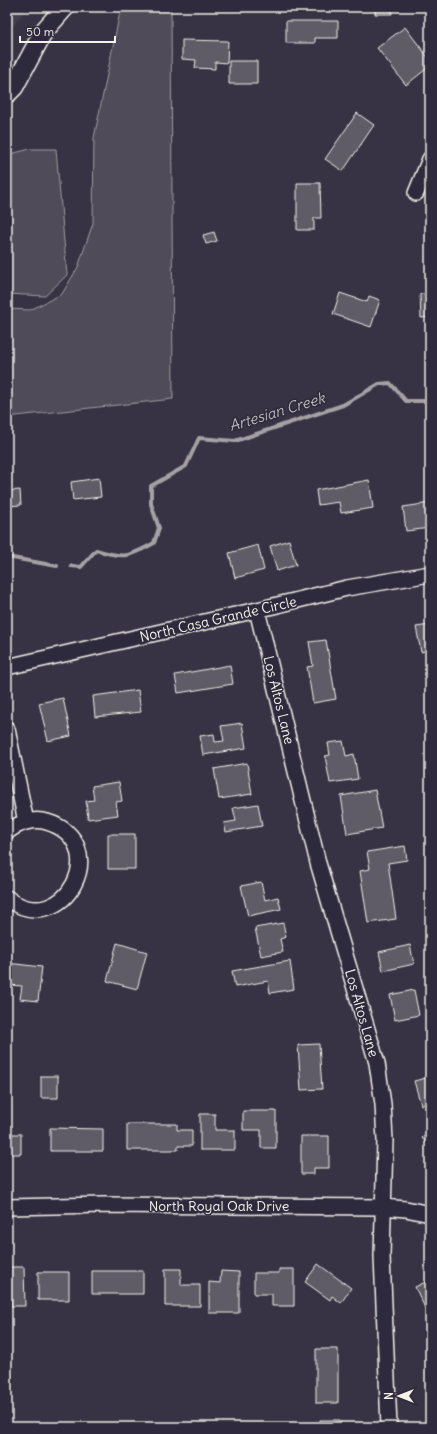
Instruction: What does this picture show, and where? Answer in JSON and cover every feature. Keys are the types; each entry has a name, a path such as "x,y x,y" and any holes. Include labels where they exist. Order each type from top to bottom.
{"street":[{"path":"7,94 14,87 44,31 65,7"},
{"path":"416,194 430,159"},
{"name":"North Casa Grande Circle","path":"7,667 348,588 430,574"},
{"name":"Los Altos Lane","path":"257,610 318,863 376,1063 383,1104 385,1140 383,1287 389,1427"},
{"path":"7,729 26,822"},
{"path":"7,832 13,827 26,822 41,821 56,825 68,834 76,847 80,861 78,876 72,890 61,901 48,908 34,909 20,906 7,898"},
{"name":"North Royal Oak Drive","path":"7,1207 383,1207 406,1209 430,1214"}],"shaded area":[{"path":"7,7 28,7 7,34"},
{"path":"121,7 171,7 173,399 7,417 7,309 30,310 62,294 78,267 93,223 94,138"},
{"path":"30,149 56,149 67,275 45,296 7,294 7,155"}],"building":[{"path":"375,7 392,7 392,14 375,14"},
{"path":"286,21 338,21 338,38 315,38 315,43 286,43"},
{"path":"405,27 430,60 430,66 406,85 377,48"},
{"path":"182,40 228,41 227,63 215,62 215,69 195,68 196,60 182,59"},
{"path":"229,61 257,61 257,84 229,84"},
{"path":"357,113 374,125 343,171 325,159"},
{"path":"297,183 320,183 321,218 314,218 314,230 297,230"},
{"path":"214,232 217,241 206,244 203,235"},
{"path":"340,293 367,302 369,296 380,300 371,327 333,314"},
{"path":"420,294 430,294 430,317 421,318"},
{"path":"99,478 101,497 73,500 71,482"},
{"path":"369,480 373,508 341,513 339,502 318,505 316,490"},
{"path":"20,490 21,505 7,506 7,491"},
{"path":"430,503 430,528 406,531 403,507"},
{"path":"289,540 296,565 277,571 270,546"},
{"path":"258,545 264,570 235,578 229,553"},
{"path":"430,625 430,650 421,652 416,627"},
{"path":"326,640 336,699 313,703 307,667 313,666 309,642"},
{"path":"230,665 233,684 178,693 175,675"},
{"path":"138,690 141,712 95,717 93,696"},
{"path":"63,698 71,736 48,741 39,703"},
{"path":"242,723 246,748 203,755 200,736 214,734 215,742 224,741 221,726"},
{"path":"343,741 346,756 354,754 358,779 330,783 325,756 330,755 328,743"},
{"path":"247,763 252,794 219,799 214,769"},
{"path":"119,782 122,801 116,802 118,815 88,819 86,801 94,800 92,786"},
{"path":"375,790 382,828 347,834 341,796"},
{"path":"258,804 262,826 226,832 224,823 236,821 233,808"},
{"path":"108,834 135,834 135,869 108,869"},
{"path":"405,846 407,860 388,863 396,919 368,923 360,871 370,869 367,852"},
{"path":"261,882 265,900 278,897 281,909 248,916 241,886"},
{"path":"283,923 286,937 280,939 283,952 261,956 255,928"},
{"path":"117,943 147,952 137,989 107,981"},
{"path":"410,945 414,964 383,971 379,952"},
{"path":"290,961 294,989 270,993 268,981 235,987 232,971"},
{"path":"7,963 42,967 38,1001 20,999 22,986 7,985"},
{"path":"414,990 419,1015 395,1020 390,995"},
{"path":"319,1044 322,1089 301,1090 298,1045"},
{"path":"41,1076 58,1076 58,1098 41,1098"},
{"path":"430,1077 430,1103 421,1105 414,1081"},
{"path":"243,1111 276,1111 276,1148 261,1148 261,1130 243,1130"},
{"path":"200,1114 215,1114 215,1130 235,1130 235,1150 200,1150"},
{"path":"127,1124 177,1124 177,1130 192,1130 192,1146 178,1146 178,1150 127,1150"},
{"path":"50,1128 103,1129 103,1151 50,1151"},
{"path":"430,1130 430,1147 422,1138"},
{"path":"7,1134 21,1134 21,1154 7,1154"},
{"path":"301,1136 329,1136 329,1168 314,1168 314,1174 301,1174"},
{"path":"318,1264 351,1288 341,1303 332,1296 330,1300 305,1282"},
{"path":"7,1267 24,1267 25,1306 11,1306 10,1295 7,1295"},
{"path":"165,1269 181,1269 181,1285 200,1285 200,1306 165,1306"},
{"path":"279,1269 294,1269 294,1306 272,1306 272,1294 254,1294 254,1273 279,1273"},
{"path":"92,1271 143,1271 143,1294 92,1294"},
{"path":"221,1271 239,1272 239,1313 209,1313 209,1282 220,1283"},
{"path":"38,1272 69,1272 69,1300 38,1300"},
{"path":"430,1280 430,1308 426,1310 415,1287"},
{"path":"316,1349 338,1349 338,1403 316,1403"},
{"path":"320,1420 340,1420 340,1427 320,1427"}],"waterway":[{"name":"Artesian Creek","path":"71,566 81,567 96,550 114,555 126,555 132,554 154,543 159,528 151,504 151,486 186,466 199,438 235,441 343,405 379,384 390,383 406,401 430,401"},
{"name":"Artesian Creek","path":"7,557 57,566"}]}
